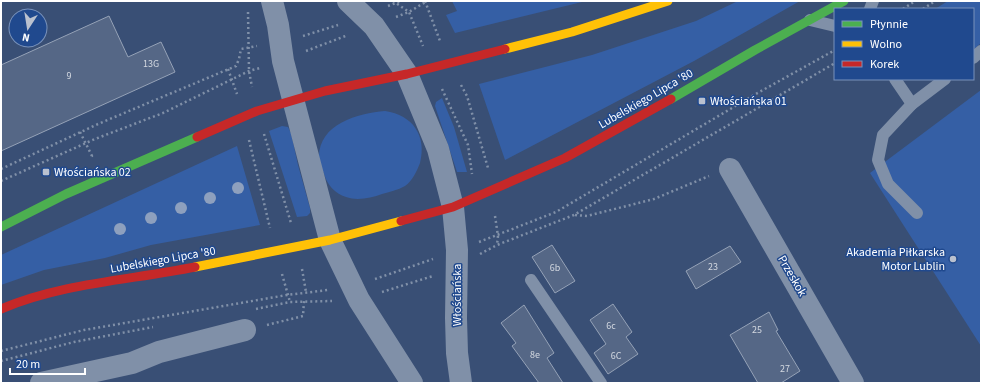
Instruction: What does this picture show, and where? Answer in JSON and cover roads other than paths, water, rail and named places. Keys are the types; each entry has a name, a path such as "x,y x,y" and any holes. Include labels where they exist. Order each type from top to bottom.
{"main road":[{"path":"1,227 66,194 257,111 293,100 408,74 572,32 668,1"},
{"name":"Lubelskiego Lipca '80","path":"1,309 13,304 75,287 165,272 330,240 453,206 491,192 565,158 844,1"}],"street":[{"path":"272,1 293,100 330,240 359,300 412,383"},
{"path":"348,1 369,21 408,74"},
{"name":"Włościańska","path":"408,74 438,149 453,206 457,250 457,354 461,383"},
{"name":"Przeskok","path":"730,169 853,383"},
{"path":"41,383 132,363 248,320"}],"lane":[{"path":"810,20 834,26"},
{"path":"896,80 912,104"},
{"path":"917,213 888,184 878,160 883,136 912,104 944,80"},
{"path":"531,280 601,383"}],"place":[{"name":"Włościańska 01","path":"702,101"},
{"name":"Włościańska 02","path":"46,172"},
{"name":"Akademia Piłkarska Motor Lublin","path":"953,259"}]}
